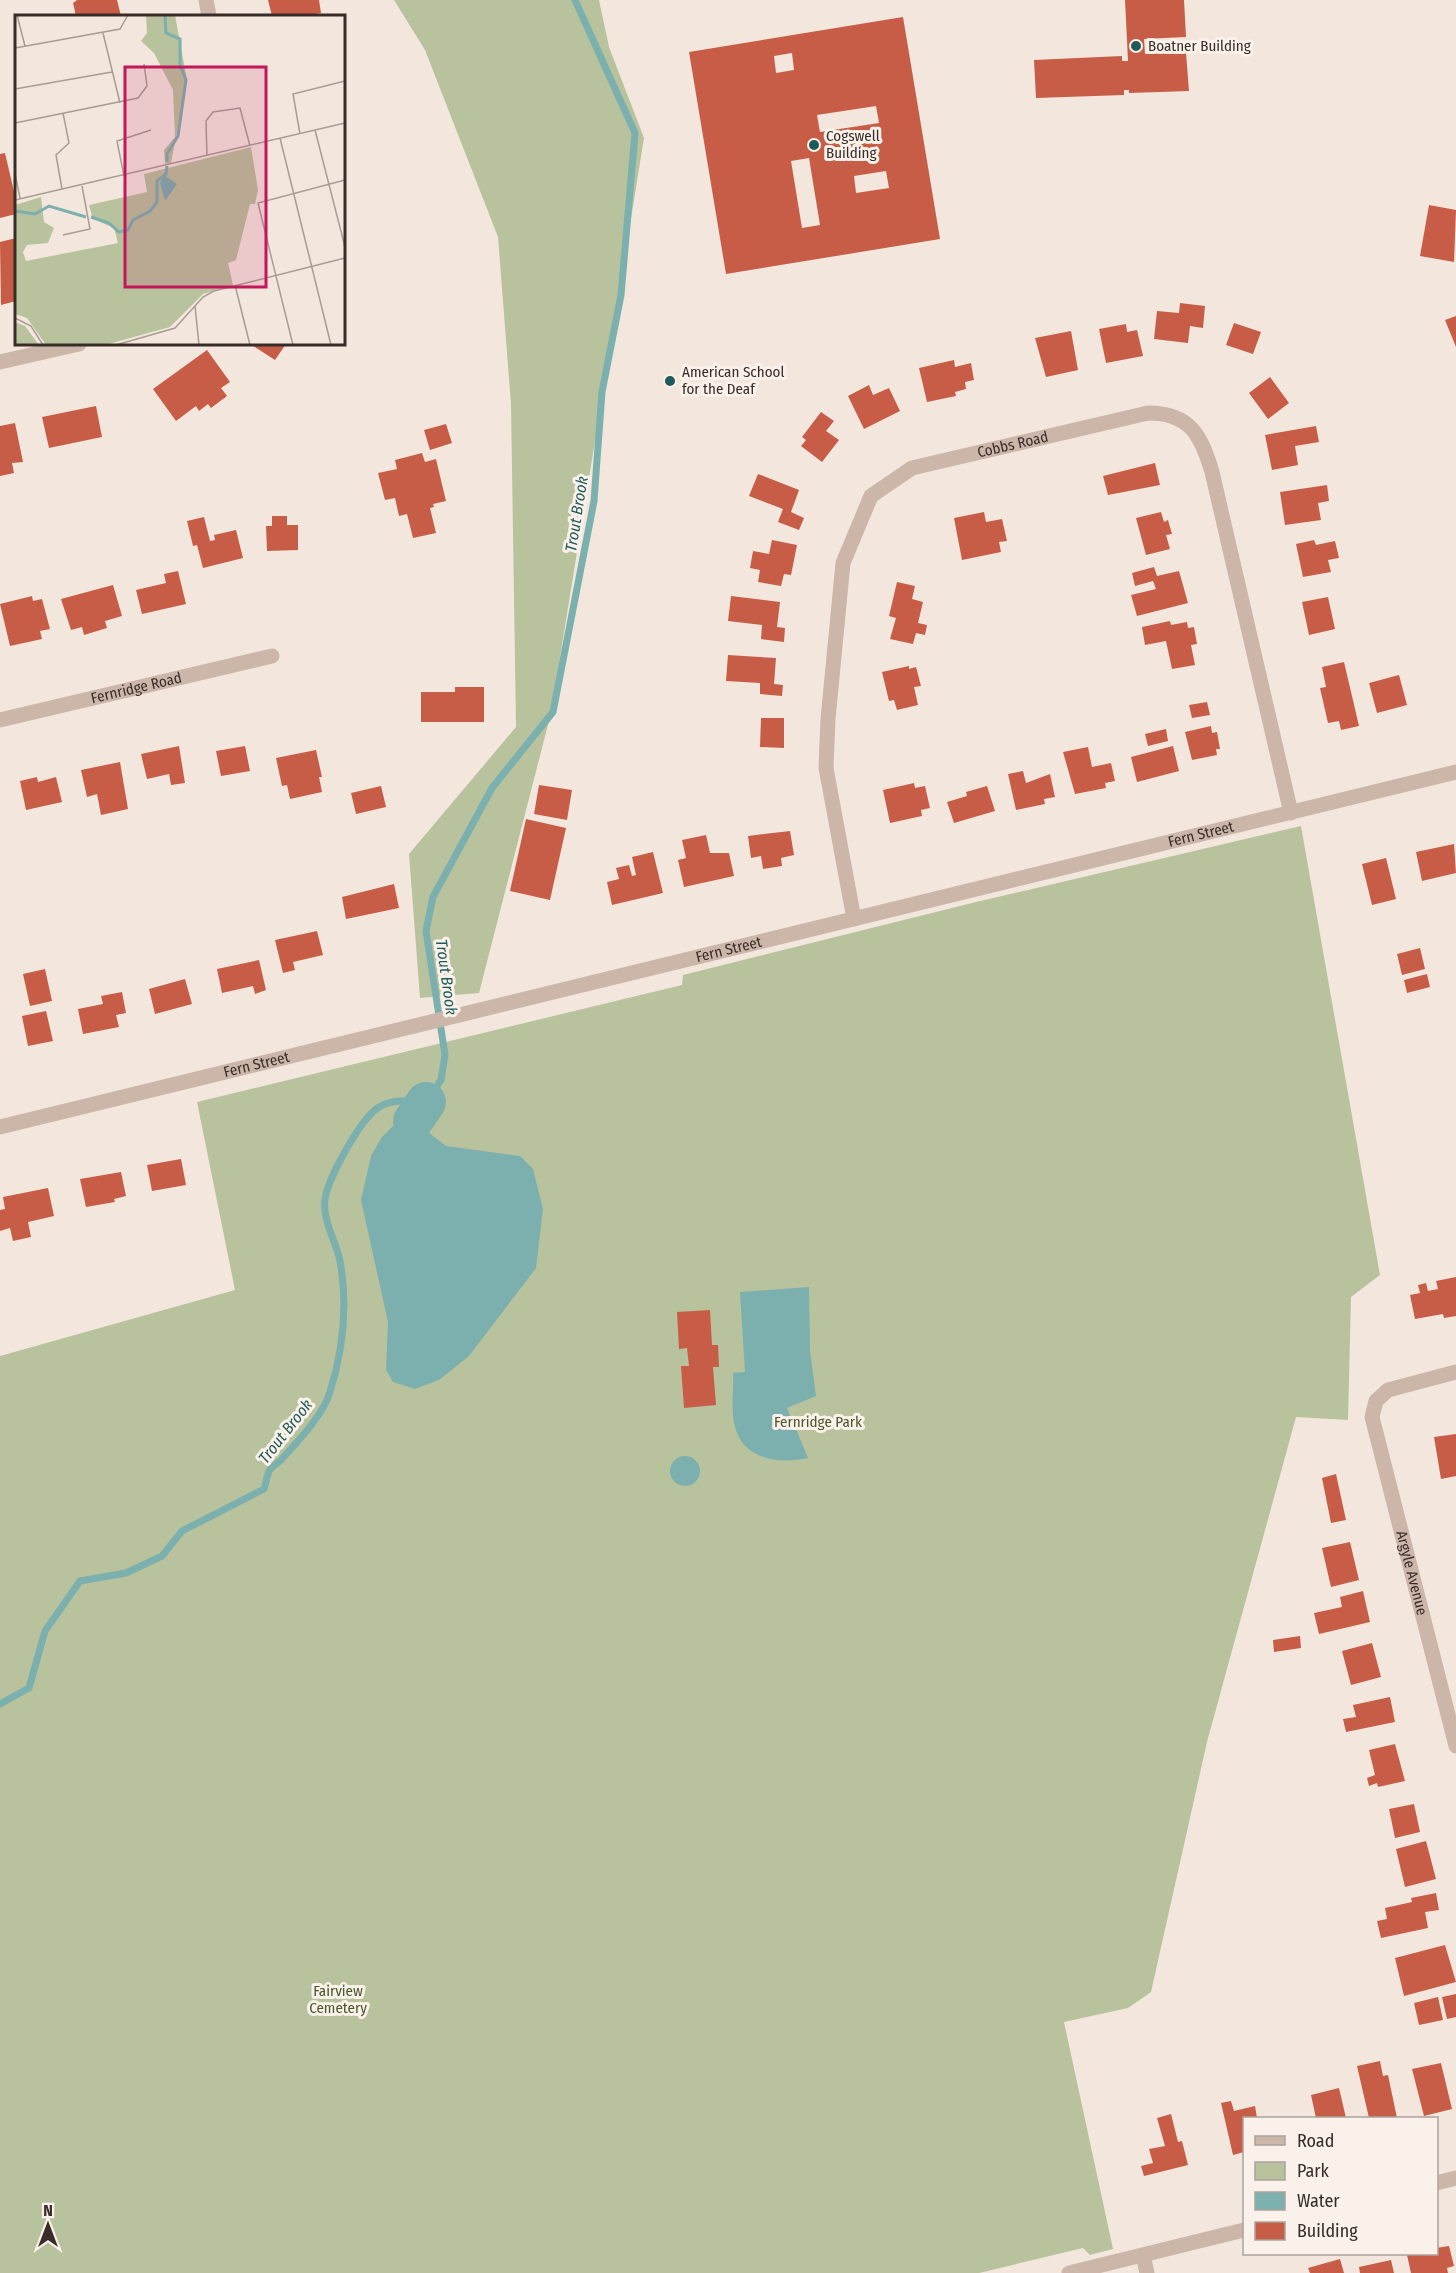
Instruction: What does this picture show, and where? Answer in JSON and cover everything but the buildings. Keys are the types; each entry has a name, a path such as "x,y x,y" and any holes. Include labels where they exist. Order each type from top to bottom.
{"street":[{"path":"206,0 209,15"},
{"path":"0,362 75,345"},
{"name":"Cobbs Road","path":"854,919 826,768 828,719 843,563 871,496 912,468 1137,415 1163,414 1186,423 1202,441 1212,472 1291,813"},
{"name":"Fernridge Road","path":"0,720 272,656"},
{"name":"Fern Street","path":"0,1127 1456,772"},
{"name":"Argyle Avenue","path":"1456,1372 1395,1388 1376,1401 1372,1417 1456,1746"},
{"path":"1438,2183 1456,2178"},
{"path":"1069,2273 1243,2231"},
{"path":"1143,2256 1147,2273"}],"green space":[{"path":"394,0 599,0 609,47 644,138 551,713 479,993 420,998 409,854 516,727 511,404 498,237 425,50"},
{"name":"Fernridge Park","path":"1301,826 1380,1275 1351,1297 1348,1420 1296,1417 1207,1742 1151,1992 1128,2008 1064,2022 1113,2249 1090,2255 1083,2248 979,2273 0,2273 0,1356 235,1290 197,1102 682,985 683,975 976,902"}],"water":[{"path":"405,1114 446,1146 520,1156 533,1169 543,1209 536,1268 469,1356 439,1380 415,1389 393,1382 386,1370 388,1322 361,1200 371,1156 382,1137"},
{"path":"809,1287 810,1351 816,1396 787,1408 808,1458 787,1461 766,1458 748,1448 741,1440 734,1424 733,1373 745,1372 740,1292"},
{"path":"685,1456 696,1460 700,1471 696,1482 685,1486 674,1482 670,1471 674,1460"}],"waterway":[{"name":"Trout Brook","path":"0,1704 29,1688 45,1631 80,1581 126,1573 162,1556 182,1531 264,1489 270,1469 282,1459 316,1418 330,1392 341,1344 344,1311 340,1261 327,1223 325,1207 327,1189 347,1148 373,1112 391,1102 426,1102 441,1080 445,1055 426,931 433,897 492,788 553,712 594,501 602,392 621,295 635,133 575,0"},
{"path":"413,1121 426,1102"}],"place":[{"name":"Boatner Building","path":"1136,46"},
{"name":"Cogswell Building","path":"814,145"},
{"name":"American School for the Deaf","path":"670,381"}],"park label":[{"name":"Fairview Cemetery","path":"338,2000"}]}
